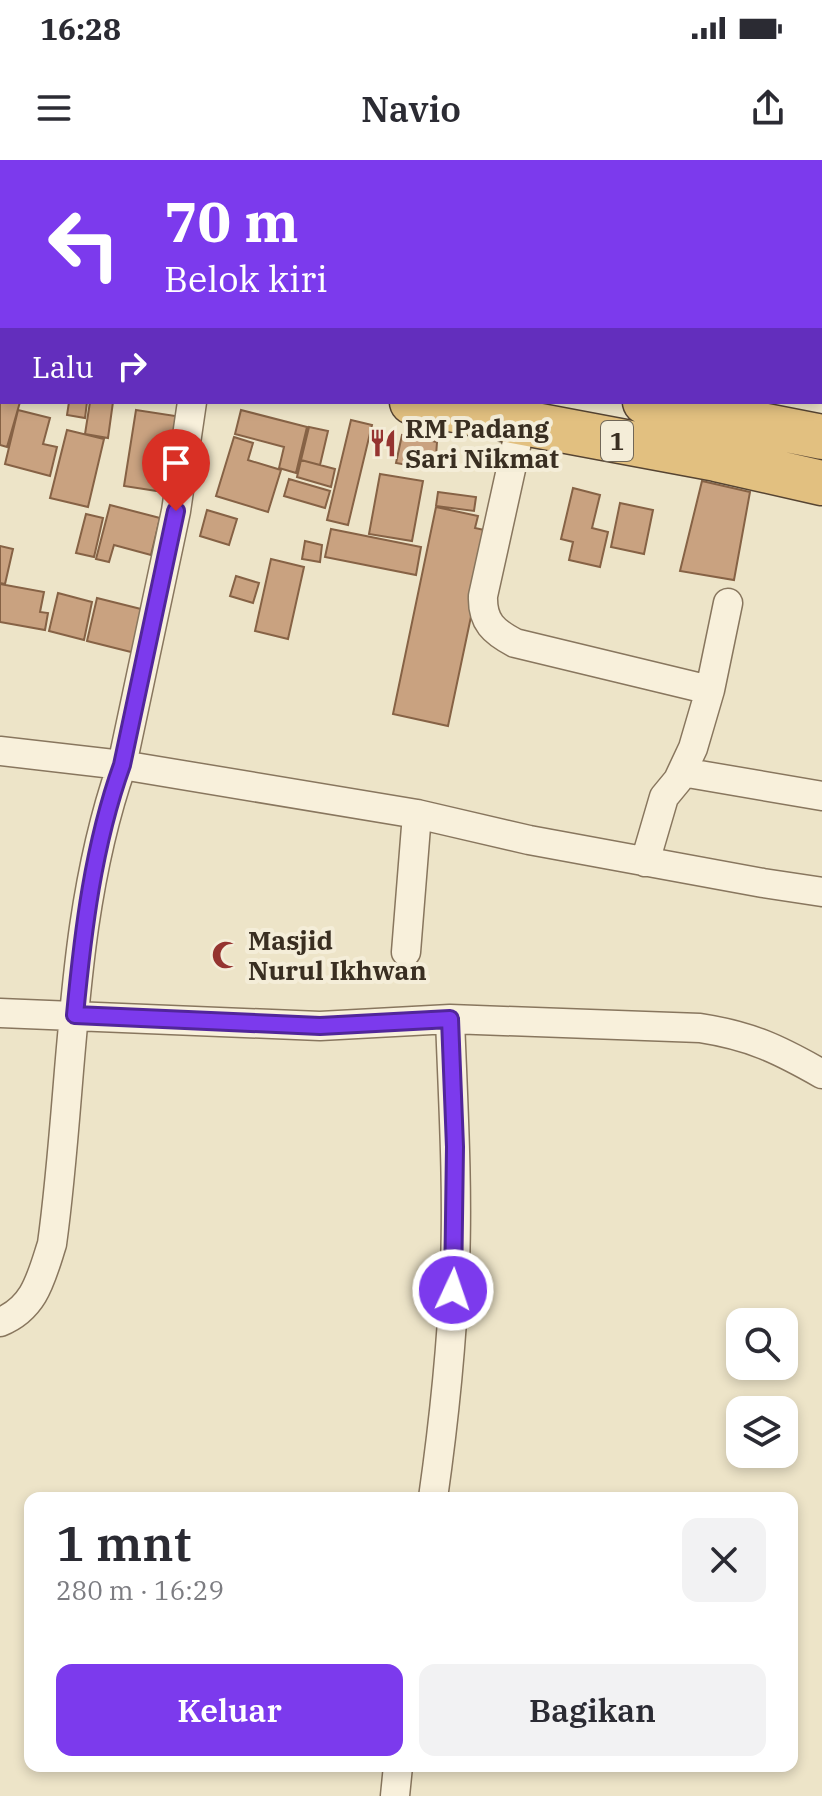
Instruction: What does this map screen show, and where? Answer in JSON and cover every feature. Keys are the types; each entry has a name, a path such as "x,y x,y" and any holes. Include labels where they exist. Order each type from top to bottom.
{"highway":[{"name":"1","path":"422,404 716,459 822,483"},
{"name":"1","path":"655,404 822,437"}],"street":[{"path":"0,1322 24,1309 38,1290 52,1244 81,948 96,861 111,795 122,765 176,511 192,404"},
{"path":"521,424 483,596 486,622 515,643 710,690"},
{"path":"645,862 664,797 682,772 693,748 710,690 728,603"},
{"path":"0,751 122,765 417,814 529,840 822,892"},
{"path":"682,772 822,796"},
{"path":"406,952 417,814"},
{"path":"0,1013 320,1026 450,1019 700,1028 728,1032 774,1047 822,1074"},
{"path":"434,1492 455,1265 450,1019"},
{"path":"395,1796 397,1772"}],"building":[{"path":"0,404 19,404 7,447 0,445"},
{"path":"69,404 87,404 85,418 67,415"},
{"path":"90,404 113,404 108,438 85,434"},
{"path":"18,410 50,418 43,444 57,447 50,476 5,464"},
{"path":"136,410 182,417 170,493 124,486"},
{"path":"241,410 307,427 296,473 279,468 284,447 235,434"},
{"path":"351,420 372,425 348,525 327,520"},
{"path":"309,427 328,431 320,465 301,460"},
{"path":"67,430 104,439 88,507 50,498"},
{"path":"402,435 437,442 435,470 396,463"},
{"path":"234,437 253,443 248,460 281,470 268,512 216,496"},
{"path":"301,460 335,469 331,487 297,477"},
{"path":"380,474 423,481 412,541 369,534"},
{"path":"289,479 330,491 325,508 284,496"},
{"path":"702,481 750,492 734,580 680,571"},
{"path":"573,488 600,495 592,528 608,532 600,567 569,560 573,542 561,539"},
{"path":"438,492 476,497 474,511 436,506"},
{"path":"620,503 653,510 644,554 611,547"},
{"path":"110,505 160,518 151,555 114,545 109,562 96,559"},
{"path":"436,507 478,516 475,528 489,531 448,726 393,714"},
{"path":"207,510 237,519 229,545 200,536"},
{"path":"86,514 103,518 94,557 76,553"},
{"path":"331,529 421,547 416,575 325,557"},
{"path":"305,541 322,545 320,562 302,559"},
{"path":"0,546 13,549 5,584 0,583"},
{"path":"271,559 304,567 288,639 255,631"},
{"path":"236,576 259,583 253,603 230,596"},
{"path":"0,584 44,592 40,612 48,613 45,630 0,622"},
{"path":"58,593 92,602 84,640 49,631"},
{"path":"97,598 149,611 139,654 87,641"}],"place":[{"name":"RM Padang Sari Nikmat","path":"383,443"},
{"name":"Masjid Nurul Ikhwan","path":"226,955"}],"route":[{"path":"176,511 122,765 111,795 96,861 81,948 75,1015 320,1026 450,1019 455,1147 453,1290"}]}
